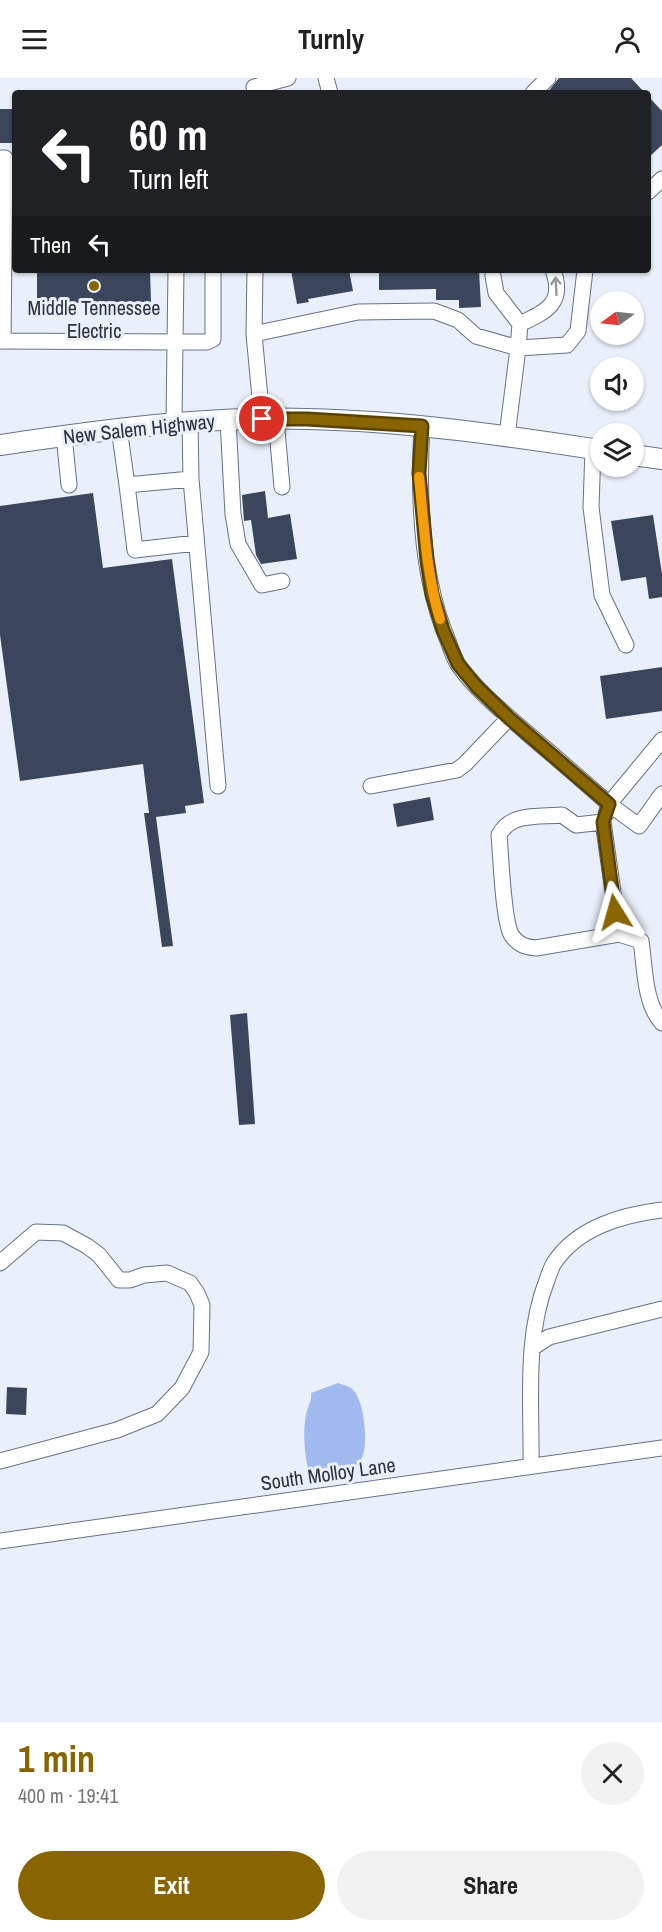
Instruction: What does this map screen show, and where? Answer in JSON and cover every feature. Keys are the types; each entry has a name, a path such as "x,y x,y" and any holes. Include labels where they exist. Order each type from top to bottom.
{"main road":[{"name":"New Salem Highway","path":"0,445 119,428 182,422 307,419 422,426 590,448"},
{"path":"644,457 662,459"}],"street":[{"path":"255,90 254,87 288,78"},
{"path":"536,90 548,78"},
{"path":"0,158 5,158 2,341 207,342 213,339 213,273"},
{"path":"651,189 662,179"},
{"path":"176,273 175,342 182,422 191,479 218,786"},
{"path":"255,273 254,334 282,487"},
{"path":"520,324 552,306 556,296 557,282 554,273"},
{"path":"254,334 358,312 434,311 458,320 476,336 518,348 567,345 578,331 585,273"},
{"path":"494,276 496,294 520,324 507,436"},
{"path":"228,420 233,514 238,544 262,585 282,581"},
{"path":"422,426 420,484 427,561 432,594 458,664 477,687 509,718 609,804 639,826 662,794"},
{"path":"119,428 135,550 196,543"},
{"path":"64,435 69,485"},
{"path":"594,477 591,507 602,595 626,645"},
{"path":"127,485 191,479"},
{"path":"371,786 457,770 509,718"},
{"path":"619,934 603,822 609,804 662,740"},
{"path":"603,822 576,825 562,815 515,819 505,825 499,835 511,934 522,946 536,948 619,934 641,941 649,994 655,1015 662,1023"},
{"path":"531,1466 532,1348 541,1295 553,1264 568,1246 596,1227 634,1214 662,1210"},
{"path":"0,1263 36,1232 63,1233 99,1255 119,1280 167,1273 190,1283 202,1305 201,1352 182,1388 157,1414 117,1430 0,1461"},
{"path":"532,1348 549,1337 662,1309"},
{"name":"South Molloy Lane","path":"0,1541 662,1448"}],"water":[{"path":"338,1383 352,1389 363,1412 365,1432 363,1455 354,1469 344,1477 330,1480 312,1478 307,1464 304,1436 305,1418 311,1393"}],"building":[{"path":"559,78 631,78 642,90 549,90"},
{"path":"651,99 662,111 662,145 651,155"},
{"path":"0,109 12,109 12,143 0,143"},
{"name":"Middle Tennessee Electric","path":"37,273 150,273 151,302 102,302 102,315 84,314 84,303 37,302"},
{"path":"292,273 350,273 353,291 308,299 309,302 297,304"},
{"path":"379,273 479,273 481,307 459,308 459,300 436,300 436,289 379,290"},
{"path":"265,491 268,518 290,514 297,559 261,564 256,555 251,520 244,521 242,495"},
{"path":"93,493 103,568 172,559 204,803 185,806 186,813 156,817 173,946 162,947 144,813 149,813 143,764 20,781 0,635 0,506"},
{"path":"653,515 662,574 662,597 649,599 646,577 621,581 611,521"},
{"path":"662,667 662,711 606,719 600,676"},
{"path":"430,797 434,820 397,827 393,804"},
{"path":"247,1013 255,1124 239,1125 230,1015"},
{"path":"7,1387 27,1388 26,1415 6,1414"}],"slow traffic":[{"path":"419,477 427,561 432,594 440,619"}],"place":[{"name":"Middle Tennessee Electric","path":"94,286"}],"route":[{"path":"262,419 307,419 422,426 419,473 427,561 432,594 443,630 458,664 477,687 509,718 609,804 603,822 615,912"}]}
